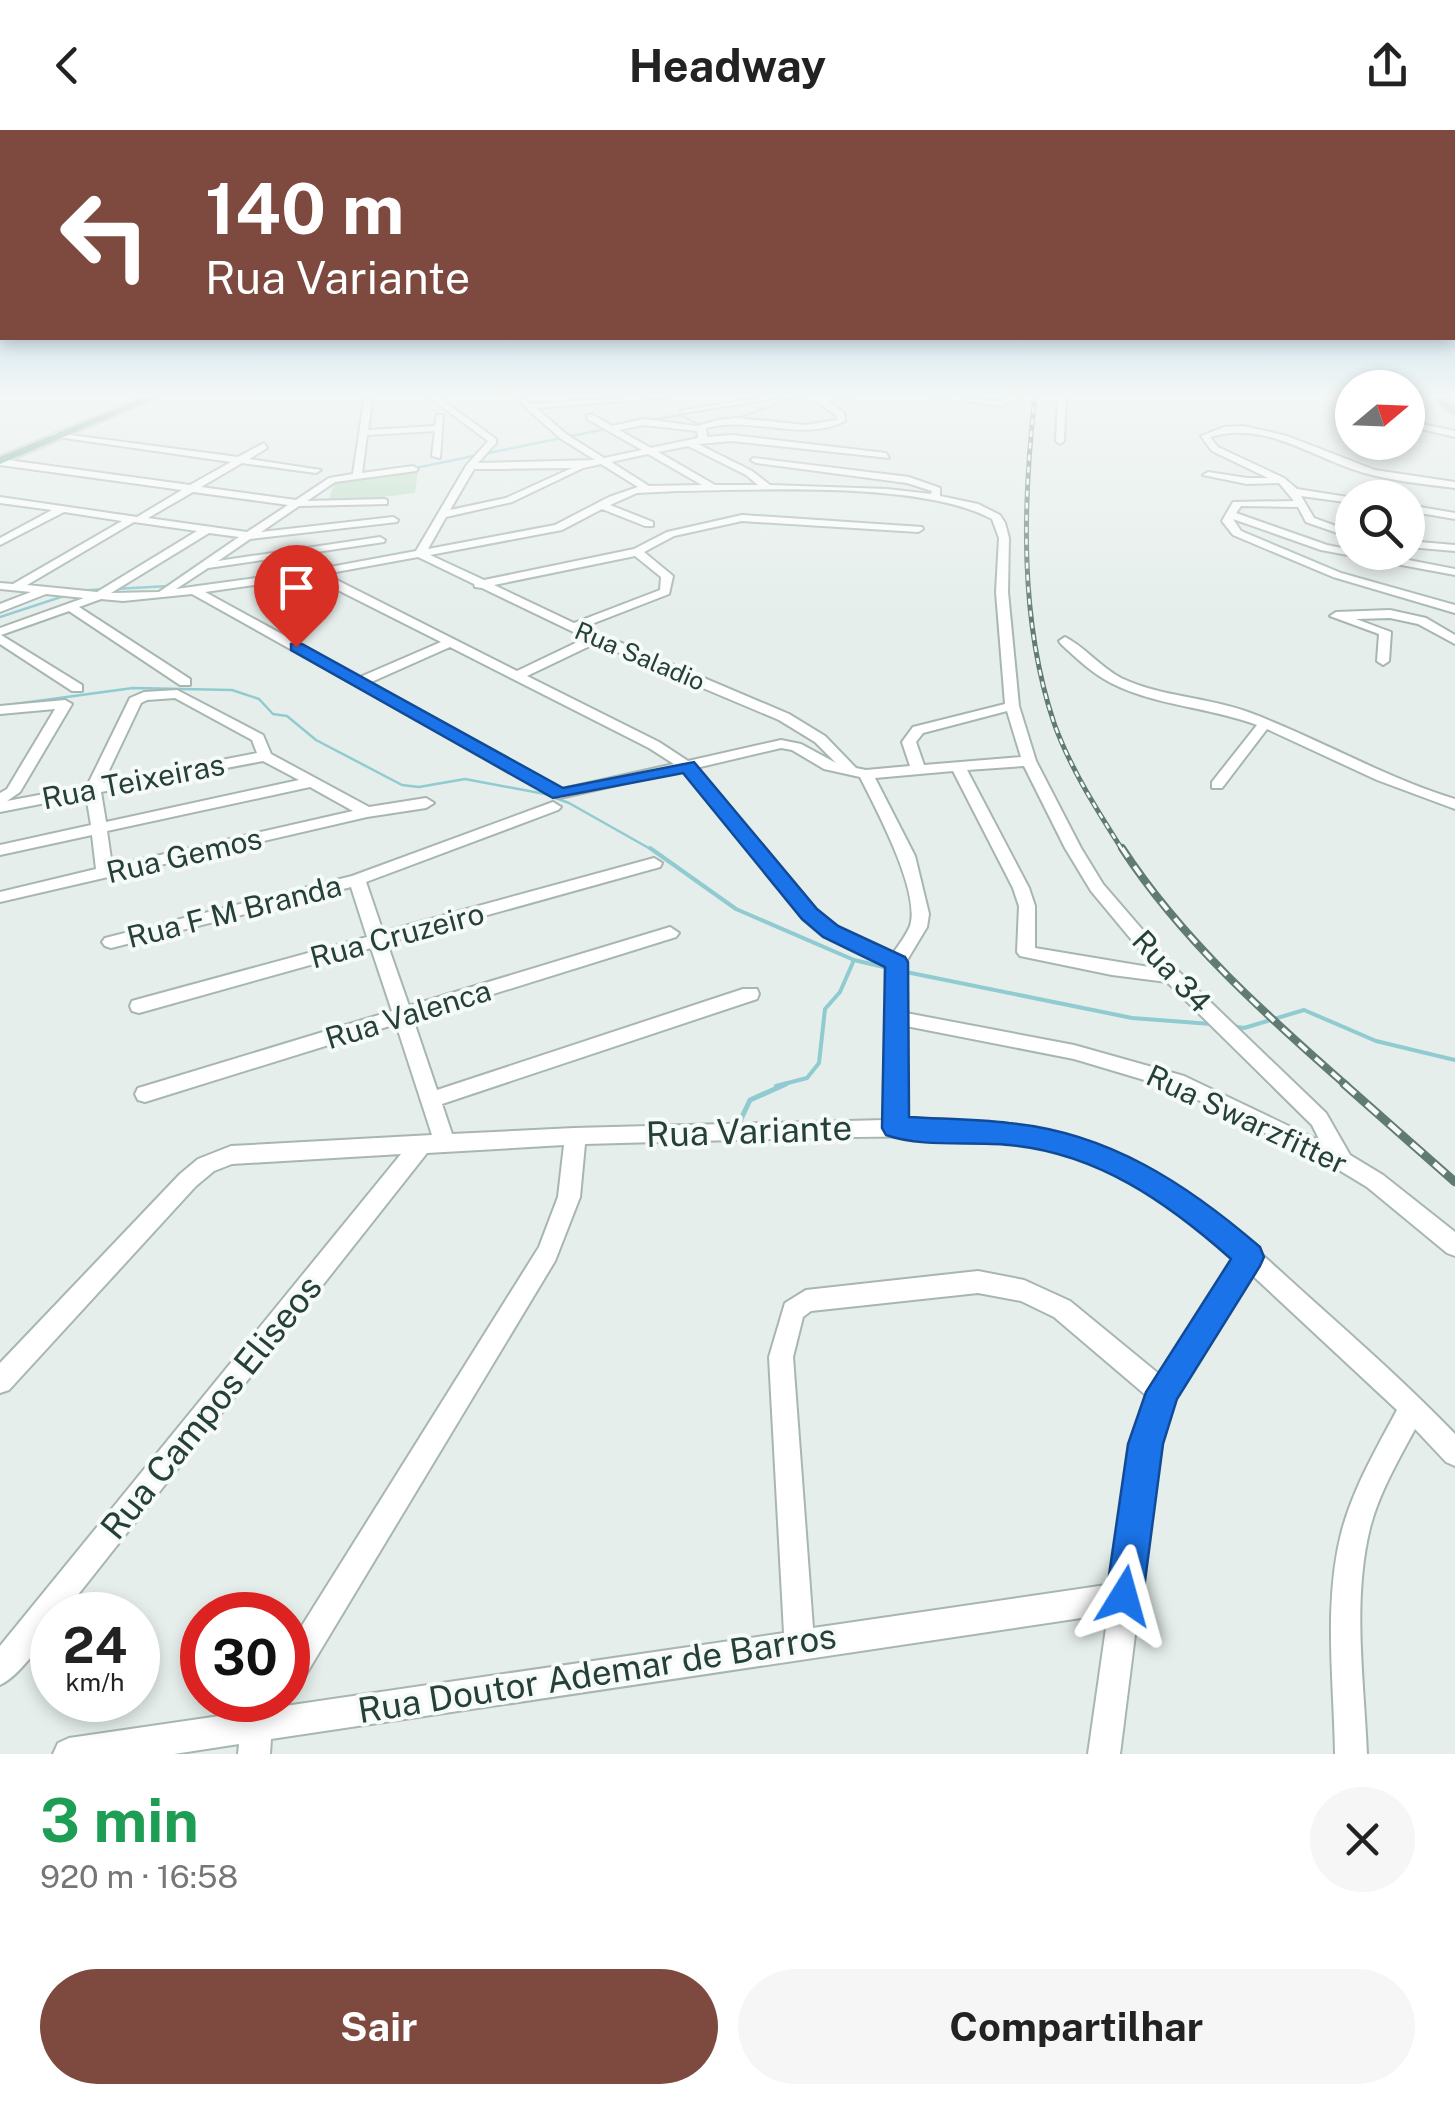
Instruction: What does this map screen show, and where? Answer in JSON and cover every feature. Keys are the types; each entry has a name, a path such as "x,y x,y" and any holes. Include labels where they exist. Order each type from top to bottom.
{"street":[{"path":"65,471 297,503 384,502"},
{"path":"15,588 221,471"},
{"path":"357,476 358,471"},
{"path":"159,596 332,480 393,471"},
{"path":"420,554 471,471"},
{"path":"443,515 510,500 571,471"},
{"path":"618,471 648,489"},
{"path":"681,471 712,488"},
{"path":"745,471 768,488"},
{"path":"839,471 910,480 931,486 936,490 935,498"},
{"path":"1262,471 1280,480 1316,524 1335,530"},
{"path":"1368,471 1455,485"},
{"path":"1208,475 1247,481 1280,480"},
{"path":"0,586 102,595 159,596 194,591 558,528 588,516 602,505 648,489 768,488 935,498 986,510 999,519 1012,706 918,730 909,742 918,768"},
{"path":"1335,499 1241,502 1227,521 1237,533 1337,575 1455,610"},
{"path":"0,500 248,536 393,520"},
{"path":"602,505 648,524"},
{"path":"0,542 62,509"},
{"path":"1425,511 1455,516"},
{"path":"1229,514 1325,548 1455,572"},
{"path":"479,585 638,552 671,534 742,518 918,529"},
{"path":"0,635 102,595 207,530"},
{"path":"206,566 380,540"},
{"path":"1425,545 1455,548"},
{"path":"574,628 665,592 667,576 638,552"},
{"name":"Rua Saladio","path":"420,554 596,638 784,717 820,738 859,772 907,856 920,914 918,928 898,969"},
{"path":"314,573 654,745 687,766 810,914 830,931 898,969 895,1128"},
{"path":"0,608 46,590"},
{"path":"194,591 560,794 781,744 796,747 829,766 859,772 1029,760"},
{"path":"71,607 181,688 258,738 266,756 367,812"},
{"path":"1383,661 1385,632 1338,614 1390,614 1422,621 1455,640"},
{"path":"0,635 77,688"},
{"path":"515,677 596,638"},
{"path":"1066,641 1106,679 1128,689 1222,708 1265,723 1401,786 1455,804"},
{"path":"360,682 449,643"},
{"path":"105,873 94,788 135,701 181,688"},
{"path":"0,710 64,703 13,792 0,799"},
{"name":"Rua 34","path":"1012,706 1029,760 1097,887 1172,976 1319,1119 1342,1160"},
{"path":"1217,785 1265,723"},
{"name":"Rua Teixeiras","path":"0,807 266,756"},
{"path":"957,765 1021,888 1027,906 1026,952 1112,970 1172,976"},
{"path":"0,850 312,782"},
{"name":"Rua Gemos","path":"0,897 367,812 426,803"},
{"name":"Rua F M Branda","path":"111,942 358,880 553,807"},
{"name":"Rua Cruzeiro","path":"139,1006 654,864"},
{"path":"358,880 431,1100 434,1143"},
{"name":"Rua Valenca","path":"145,1094 670,933"},
{"path":"431,1100 750,994"},
{"name":"Rua Swarzfitter","path":"898,1018 1141,1069 1184,1084 1342,1160 1375,1181 1455,1246"},
{"name":"Rua Variante","path":"0,1381 188,1180 206,1165 230,1155 574,1136 895,1128 1013,1134 1083,1149 1141,1174 1202,1215 1250,1257 1455,1453"},
{"path":"310,1640 547,1254 570,1205 577,1166 574,1136"},
{"name":"Rua Campos Eliseos","path":"0,1670 434,1143"},
{"path":"1104,1754 1146,1444 1162,1392 1250,1257"},
{"path":"799,1642 781,1358 793,1311 806,1301 978,1282 1024,1291 1062,1309 1162,1392"},
{"path":"1351,1754 1349,1624 1354,1543 1375,1482 1412,1408"},
{"name":"Rua Doutor Ademar de Barros","path":"69,1754 1124,1596"}],"green space":[{"path":"418,471 415,493 327,504 335,482"}],"waterway":[{"path":"114,589 169,586"},
{"path":"79,591 104,589"},
{"path":"0,617 70,594"},
{"path":"0,706 133,688 232,690 259,699 273,714 287,716 316,740 402,785 419,787 465,779 545,794 569,803 654,851"},
{"path":"650,848 736,909 854,960"},
{"path":"776,1086 807,1078 819,1063 825,1009 840,992 854,960"},
{"path":"854,960 892,969"},
{"path":"901,971 1132,1018 1211,1024"},
{"path":"1231,1026 1244,1028 1304,1010 1376,1041 1455,1060"},
{"path":"741,1119 750,1100 786,1084"}],"railway":[{"path":"1029,471 1029,602 1043,683 1060,740 1123,851"},
{"path":"1122,848 1198,945 1347,1086"},
{"path":"1344,1084 1455,1182"}],"route":[{"path":"296,647 560,794 687,766 784,888 810,914 830,931 897,962 895,1128 1013,1134 1083,1149 1141,1174 1202,1215 1250,1257 1162,1392 1146,1444 1124,1596"}]}
